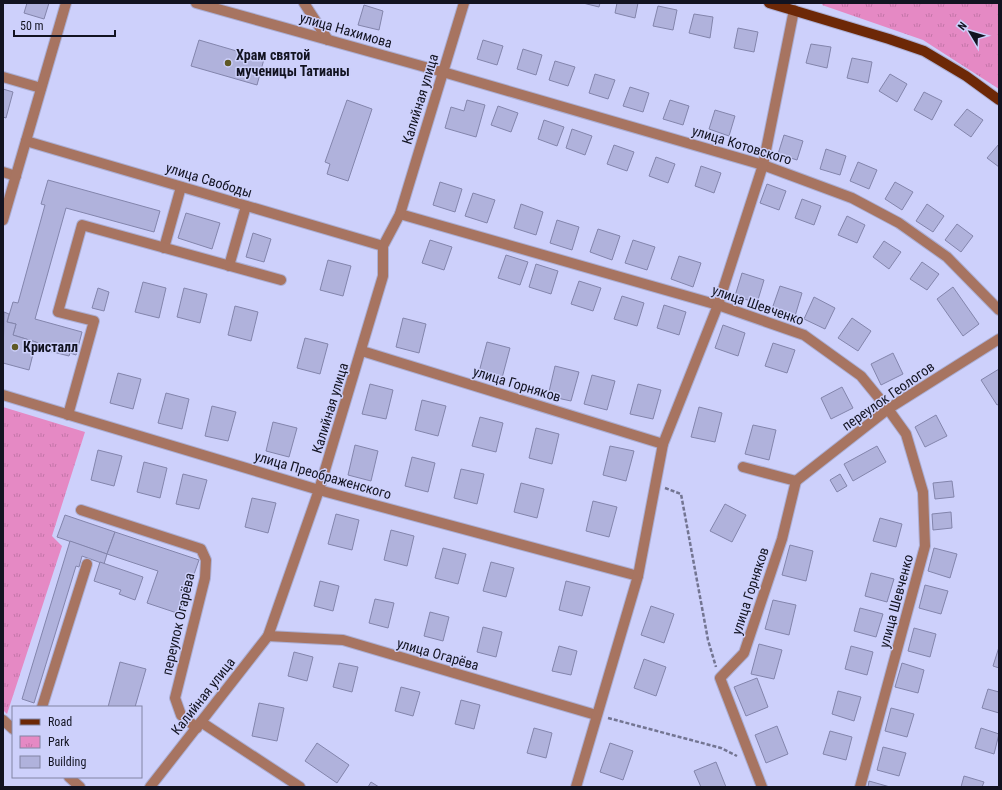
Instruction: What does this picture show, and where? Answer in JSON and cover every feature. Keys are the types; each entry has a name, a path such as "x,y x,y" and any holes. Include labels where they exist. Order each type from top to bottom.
{"main road":[{"path":"769,3 889,39 924,52 966,76 999,100"}],"street":[{"path":"3,220 66,3"},
{"name":"улица Нахимова","path":"196,3 443,72"},
{"path":"304,3 328,40"},
{"name":"Калийная улица","path":"150,787 268,636 320,490 362,351 382,276 383,246 400,214 464,3"},
{"path":"576,787 638,576 663,444 718,305 763,165 794,10"},
{"name":"улица Котовского","path":"443,72 763,165 852,198 899,223 947,257 999,310"},
{"path":"3,77 41,88"},
{"name":"улица Свободы","path":"26,141 383,246"},
{"path":"3,172 16,176"},
{"path":"164,248 181,187"},
{"path":"229,266 246,206"},
{"name":"улица Шевченко","path":"400,214 718,305 804,335 861,376 888,409 906,434 923,492 925,546 860,787"},
{"path":"68,414 94,321 58,312 82,225 281,280"},
{"name":"переулок Геологов","path":"796,481 888,409 999,339"},
{"name":"улица Горняков","path":"362,351 663,444"},
{"name":"улица Преображенского","path":"3,395 320,490 638,576"},
{"path":"743,467 796,481"},
{"name":"улица Горняков","path":"720,678 744,653 779,546 796,481"},
{"name":"переулок Огарёва","path":"81,510 201,548 206,560 205,578 175,698 181,715 300,787"},
{"path":"43,706 87,564"},
{"name":"улица Огарёва","path":"268,636 343,640 596,715"},
{"path":"720,678 762,787"},
{"path":"3,720 12,728"},
{"path":"70,778 80,787"}],"path":[{"path":"656,484 681,494 708,640 720,678"},
{"path":"596,715 721,748 752,763"}],"green space":[{"path":"823,3 999,3 999,89 923,40 822,5"},
{"path":"3,407 85,432 52,536 62,546 7,714 3,710"}],"building":[{"path":"27,3 49,3 44,19 24,13"},
{"path":"583,3 600,3 599,7"},
{"path":"617,3 638,3 635,18 615,13"},
{"path":"364,5 383,11 379,30 358,25"},
{"path":"658,6 677,10 673,30 653,26"},
{"path":"694,14 713,17 710,38 689,33"},
{"path":"738,28 758,32 754,52 734,48"},
{"name":"Храм святой мученицы Татианы","path":"199,40 264,59 257,85 191,66"},
{"path":"483,40 503,46 497,65 477,59"},
{"path":"811,44 831,47 827,68 806,63"},
{"path":"523,49 542,55 536,75 517,69"},
{"path":"852,58 872,62 868,83 847,78"},
{"path":"555,61 575,67 568,86 549,80"},
{"path":"595,74 615,80 608,99 589,93"},
{"path":"890,74 907,84 897,102 879,91"},
{"path":"630,87 649,93 643,112 623,106"},
{"path":"3,89 13,92 6,118 3,117"},
{"path":"924,92 942,101 932,120 914,110"},
{"path":"347,100 372,109 348,181 327,174 330,164 325,162"},
{"path":"467,100 485,105 476,137 445,128 451,107 464,111"},
{"path":"670,100 689,106 683,125 663,119"},
{"path":"498,106 518,113 511,132 491,125"},
{"path":"967,109 983,120 971,137 954,125"},
{"path":"715,110 735,116 729,136 709,129"},
{"path":"544,120 564,127 557,146 538,139"},
{"path":"572,129 592,136 585,155 566,148"},
{"path":"784,135 803,141 797,160 778,154"},
{"path":"999,144 999,167 987,158"},
{"path":"614,145 634,152 627,171 607,164"},
{"path":"826,149 846,156 840,175 820,169"},
{"path":"656,157 675,164 668,183 649,176"},
{"path":"858,162 877,170 869,189 850,181"},
{"path":"701,166 721,173 714,193 695,186"},
{"path":"48,180 160,211 154,232 66,208 35,319 82,332 76,355 70,353 69,356 41,349 42,344 13,335 16,324 7,322 13,302 18,303 45,205 41,204"},
{"path":"440,182 462,189 455,212 433,205"},
{"path":"895,182 913,192 902,210 885,199"},
{"path":"767,184 786,191 779,210 760,203"},
{"path":"473,193 495,200 487,223 465,216"},
{"path":"802,199 821,206 814,225 795,218"},
{"path":"521,204 543,212 536,235 514,228"},
{"path":"927,204 944,216 933,232 916,221"},
{"path":"186,213 220,223 212,249 178,238"},
{"path":"847,216 865,225 857,243 838,235"},
{"path":"557,220 579,227 572,250 550,243"},
{"path":"957,224 973,236 961,252 945,240"},
{"path":"598,229 620,236 612,260 590,252"},
{"path":"253,233 271,239 264,262 246,257"},
{"path":"430,240 452,247 444,270 422,263"},
{"path":"633,240 655,247 647,270 625,263"},
{"path":"884,241 901,252 889,269 873,257"},
{"path":"506,255 528,262 520,285 498,278"},
{"path":"679,256 701,263 693,287 671,279"},
{"path":"328,260 351,266 343,296 320,290"},
{"path":"922,262 939,274 927,290 910,279"},
{"path":"536,264 558,271 551,294 529,287"},
{"path":"742,273 764,280 757,303 735,296"},
{"path":"579,281 601,288 593,311 571,304"},
{"path":"143,282 166,288 159,318 135,312"},
{"path":"780,286 802,293 795,316 772,309"},
{"path":"953,287 979,324 963,336 937,299"},
{"path":"98,288 109,292 104,311 92,308"},
{"path":"184,288 207,294 200,323 177,317"},
{"path":"622,296 644,303 637,326 614,319"},
{"path":"814,297 835,308 825,329 804,319"},
{"path":"664,305 686,312 679,335 657,328"},
{"path":"235,306 258,312 251,341 228,335"},
{"path":"4,312 9,314 7,322 16,324 13,335 36,342 29,370 3,363"},
{"path":"403,318 426,324 419,353 396,347"},
{"path":"852,318 871,331 858,351 838,338"},
{"path":"723,325 745,333 738,356 715,348"},
{"path":"305,338 328,344 320,374 297,368"},
{"path":"487,342 510,348 502,378 479,372"},
{"path":"773,343 795,350 787,373 765,366"},
{"path":"893,353 903,374 881,385 871,364"},
{"path":"555,366 579,372 571,401 548,396"},
{"path":"999,369 999,404 997,405 981,380"},
{"path":"118,373 141,379 133,409 110,403"},
{"path":"592,375 615,381 607,410 584,404"},
{"path":"370,384 393,390 386,419 362,414"},
{"path":"638,384 661,390 653,419 630,414"},
{"path":"842,387 853,408 831,419 821,398"},
{"path":"166,393 189,399 182,429 158,423"},
{"path":"422,400 446,406 438,436 415,430"},
{"path":"212,406 236,412 228,441 205,436"},
{"path":"699,407 722,413 715,442 691,437"},
{"path":"936,415 947,436 925,447 915,427"},
{"path":"480,417 503,423 496,452 472,446"},
{"path":"273,422 297,428 289,457 266,451"},
{"path":"753,425 776,430 769,460 745,454"},
{"path":"536,428 559,434 552,464 529,458"},
{"path":"355,445 378,451 371,481 348,475"},
{"path":"610,446 634,451 626,481 603,475"},
{"path":"877,446 886,462 853,481 844,464"},
{"path":"98,450 122,456 114,486 91,480"},
{"path":"412,457 435,463 428,492 405,486"},
{"path":"144,462 167,468 160,498 137,492"},
{"path":"461,469 484,474 477,504 454,498"},
{"path":"183,474 207,480 199,509 176,504"},
{"path":"840,474 847,486 837,492 830,480"},
{"path":"952,481 954,497 935,499 933,483"},
{"path":"521,483 544,489 537,518 514,512"},
{"path":"252,498 276,503 268,533 245,527"},
{"path":"593,501 617,507 609,537 586,531"},
{"path":"725,504 746,515 732,542 710,531"},
{"path":"951,512 952,528 933,530 932,514"},
{"path":"336,514 359,520 352,550 328,544"},
{"path":"65,515 115,532 107,554 57,537"},
{"path":"880,518 902,524 896,547 873,541"},
{"path":"391,530 414,536 407,566 384,560"},
{"path":"115,532 199,560 180,614 147,603 158,571 107,554"},
{"path":"70,541 107,554 104,564 82,556 79,567 76,566 34,703 22,699"},
{"path":"790,545 813,551 806,581 782,575"},
{"path":"443,548 466,554 458,584 435,578"},
{"path":"934,548 957,554 950,578 928,571"},
{"path":"100,562 143,577 135,600 119,594 121,590 94,581"},
{"path":"491,562 514,568 506,597 483,591"},
{"path":"871,573 894,579 887,602 865,596"},
{"path":"320,581 339,586 333,611 314,606"},
{"path":"566,581 590,587 582,616 559,610"},
{"path":"925,585 948,591 941,614 919,608"},
{"path":"375,599 394,603 388,628 369,623"},
{"path":"773,600 796,605 789,635 765,629"},
{"path":"651,606 674,614 664,643 641,635"},
{"path":"860,608 883,614 876,637 854,631"},
{"path":"430,612 449,617 443,641 424,636"},
{"path":"483,627 502,632 496,657 477,652"},
{"path":"914,628 936,634 930,657 908,651"},
{"path":"759,644 782,650 774,679 751,674"},
{"path":"559,646 577,651 571,675 552,671"},
{"path":"851,646 873,652 867,675 845,669"},
{"path":"999,647 999,668 993,666"},
{"path":"294,652 313,657 307,681 288,676"},
{"path":"644,659 666,667 656,696 634,688"},
{"path":"120,662 146,669 135,706 108,706"},
{"path":"339,663 358,667 352,692 333,687"},
{"path":"902,663 924,670 918,693 895,687"},
{"path":"757,678 768,707 746,716 734,687"},
{"path":"401,687 420,692 413,716 395,711"},
{"path":"988,689 999,692 999,713 982,708"},
{"path":"838,691 861,697 854,721 832,714"},
{"path":"461,700 480,705 474,729 455,724"},
{"path":"259,703 284,708 277,741 252,736"},
{"path":"891,708 914,714 907,737 885,731"},
{"path":"777,726 788,754 766,763 755,735"},
{"path":"534,728 552,733 546,758 527,753"},
{"path":"981,728 999,734 994,754 975,748"},
{"path":"830,731 852,737 846,760 823,754"},
{"path":"317,743 349,765 337,783 305,761"},
{"path":"610,743 633,751 623,780 600,772"},
{"path":"883,747 906,753 899,776 877,770"},
{"path":"716,762 726,787 701,787 694,771"},
{"path":"964,776 984,782 982,787 961,787"},
{"path":"869,781 890,787 868,787"},
{"path":"371,782 379,787 368,787"}],"place":[{"name":"Храм святой мученицы Татианы","path":"228,63"},
{"name":"Кристалл","path":"15,347"}]}
